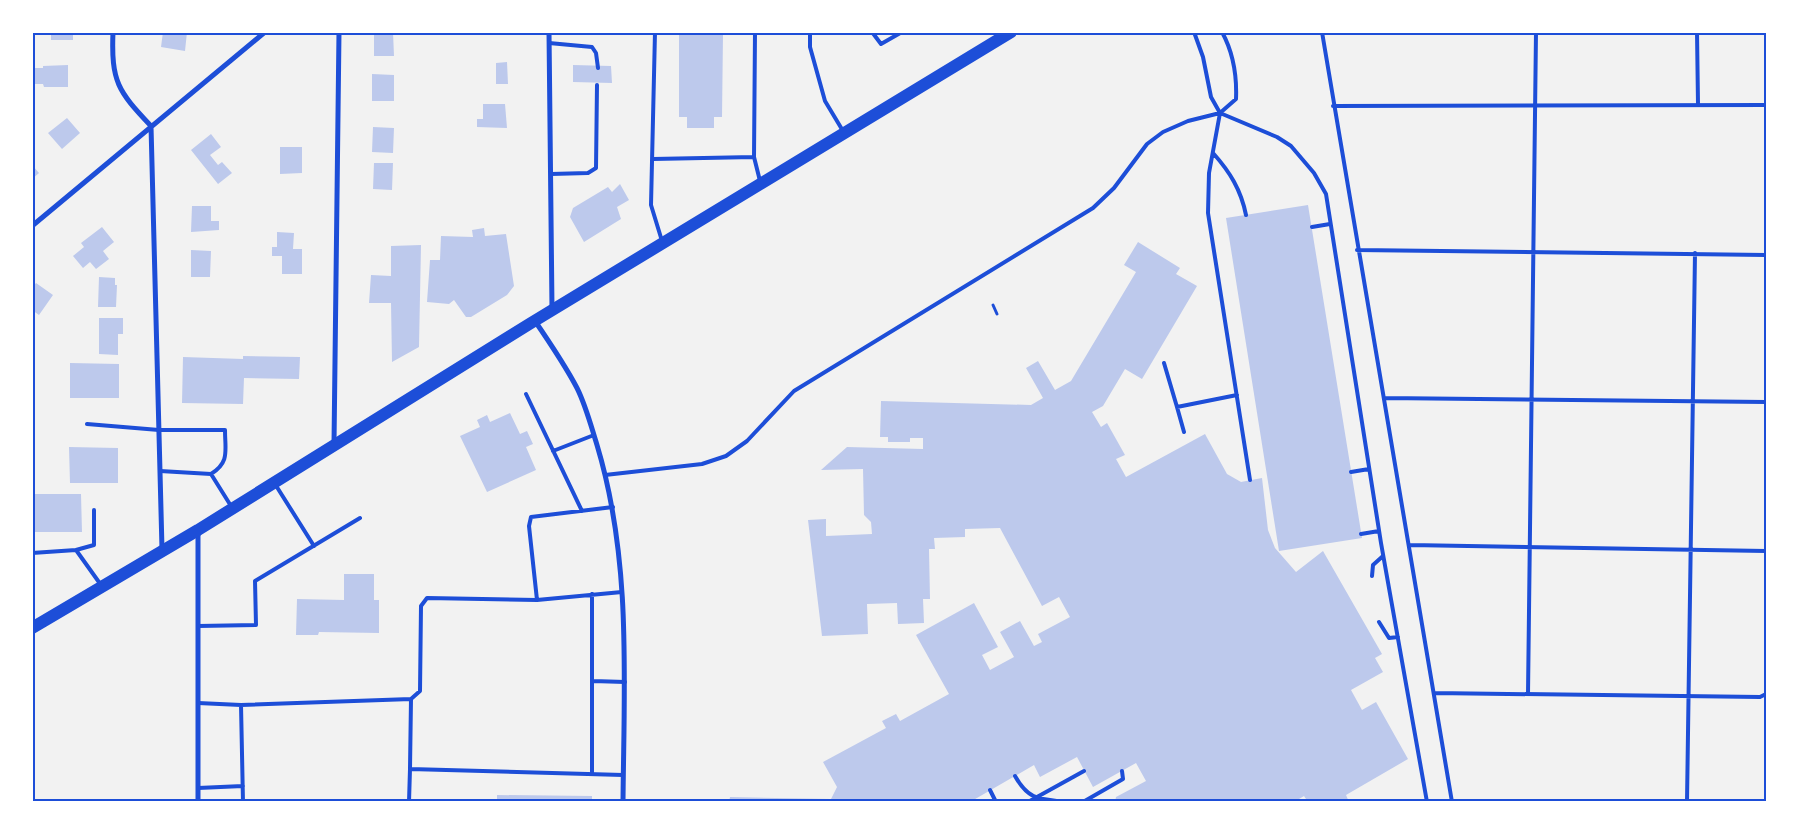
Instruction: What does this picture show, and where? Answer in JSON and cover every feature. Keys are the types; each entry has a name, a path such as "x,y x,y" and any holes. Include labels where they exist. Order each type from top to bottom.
{"main road":[{"path":"32,628 162,552 535,321 1011,32"}],"street":[{"path":"112,32 112,58 117,83 123,95 151,126 162,552"},
{"path":"32,226 265,32"},
{"path":"334,445 340,32"},
{"path":"549,32 552,312"},
{"path":"535,321 559,355 578,390 594,435 613,507 626,641 623,802"},
{"path":"198,530 198,802"}],"lane":[{"path":"655,32 651,205 663,244"},
{"path":"755,32 754,157 761,185"},
{"path":"810,32 810,46 825,101 845,134"},
{"path":"872,32 882,44 902,32"},
{"path":"1194,32 1203,56 1211,98 1220,113 1277,137 1291,146 1314,173 1326,194 1379,531 1427,802"},
{"path":"605,475 702,464 726,456 747,441 794,391 1093,208 1114,188 1147,144 1163,132 1188,121 1220,113 1236,99 1237,74 1228,43 1222,32"},
{"path":"1322,32 1357,250 1410,545 1452,802"},
{"path":"1528,694 1536,32"},
{"path":"1697,32 1698,104"},
{"path":"549,43 592,47 596,54 598,68"},
{"path":"551,174 588,174 596,168 597,85"},
{"path":"1333,106 1766,105"},
{"path":"1220,113 1209,173 1208,213 1250,480"},
{"path":"1213,153 1232,176 1242,197 1246,215"},
{"path":"652,159 754,157"},
{"path":"1312,227 1330,224"},
{"path":"1357,250 1766,255"},
{"path":"1687,802 1695,253"},
{"path":"1164,363 1184,432"},
{"path":"526,394 582,511"},
{"path":"1177,407 1237,395"},
{"path":"1384,398 1766,402"},
{"path":"88,424 159,430 226,430 222,467 210,474 160,472"},
{"path":"553,451 594,435"},
{"path":"1351,472 1369,469"},
{"path":"210,474 233,508"},
{"path":"274,483 314,546"},
{"path":"537,600 529,526 531,517 613,507"},
{"path":"32,553 76,550 94,545 94,510"},
{"path":"198,626 256,625 254,581 360,518"},
{"path":"1361,534 1379,531"},
{"path":"1410,545 1766,551"},
{"path":"76,550 102,587"},
{"path":"1372,576 1373,565 1384,556"},
{"path":"198,704 411,699 420,691 421,606 427,598 537,600 622,592"},
{"path":"592,594 592,774"},
{"path":"1379,622 1389,638 1398,637"},
{"path":"593,681 625,682"},
{"path":"1434,693 1760,697 1766,694"},
{"path":"409,802 411,699"},
{"path":"242,704 243,802"},
{"path":"410,769 623,774"},
{"path":"1028,802 1084,771"},
{"path":"1083,802 1123,779 1122,771"},
{"path":"1015,776 1023,790 1034,798 1067,802"},
{"path":"198,788 242,786"},
{"path":"990,790 996,802"}],"path":[{"path":"993,305 997,314"}],"building":[{"path":"51,32 73,32 73,40 51,40"},
{"path":"163,32 187,32 185,51 161,47"},
{"path":"374,32 393,32 394,56 374,56"},
{"path":"714,32 723,34 722,117 714,117 714,128 687,128 687,117 679,117 679,33"},
{"path":"507,62 508,84 496,84 496,63"},
{"path":"68,65 68,87 44,87 43,84 34,84 34,68"},
{"path":"573,65 611,66 612,83 573,82"},
{"path":"372,74 394,75 394,101 372,101"},
{"path":"483,104 505,104 507,128 477,127 477,119 483,119"},
{"path":"67,118 80,133 62,149 48,133"},
{"path":"373,127 394,128 393,153 372,152"},
{"path":"211,134 221,147 210,155 218,165 222,162 232,173 218,184 191,150"},
{"path":"280,147 302,147 302,173 280,174"},
{"path":"374,163 393,163 392,190 373,189"},
{"path":"32,165 39,173 32,179"},
{"path":"620,184 629,200 617,207 621,219 584,242 570,217 573,208 608,187 612,192"},
{"path":"1308,205 1362,538 1279,551 1226,218"},
{"path":"192,206 211,206 211,221 219,221 219,230 191,232"},
{"path":"102,227 114,242 103,251 109,259 96,269 90,262 83,268 73,256 84,247 81,243"},
{"path":"484,228 485,236 506,234 514,286 507,295 471,317 466,317 454,300 449,304 427,302 430,260 440,260 441,236 473,237 472,230"},
{"path":"277,232 294,233 293,249 302,249 302,274 282,274 282,256 272,256 272,247 277,247"},
{"path":"1138,242 1180,268 1176,274 1197,286 1142,379 1125,369 1103,406 1092,412 1101,427 1107,423 1125,455 1116,459 1126,477 1205,434 1227,474 1241,482 1262,478 1268,530 1275,548 1296,572 1323,551 1382,654 1375,658 1383,672 1351,690 1362,710 1376,702 1408,759 1346,795 1349,802 1308,802 1304,796 1294,802 1115,802 1116,797 1146,781 1136,763 1093,787 1077,757 1040,777 1034,765 970,802 729,802 730,797 831,799 837,787 823,762 886,728 882,721 896,714 900,721 949,694 916,635 974,603 998,647 982,655 990,670 1014,657 1000,632 1020,621 1034,646 1042,642 1038,634 1070,617 1059,597 1042,606 1000,528 965,529 965,537 934,538 935,549 929,549 930,599 923,599 924,623 898,624 897,603 867,604 868,634 822,636 808,520 826,519 826,536 872,534 871,522 864,515 863,469 821,470 847,447 923,449 923,438 910,438 910,442 888,442 888,437 880,437 881,401 1031,405 1043,398 1026,368 1038,361 1055,390 1071,381 1136,272 1124,265"},
{"path":"421,245 419,347 392,362 391,303 369,303 371,275 391,276 391,246"},
{"path":"191,250 211,251 210,277 191,277"},
{"path":"99,277 115,278 115,285 117,285 116,307 98,307"},
{"path":"36,283 53,295 39,315 32,310 32,288"},
{"path":"99,318 123,318 123,334 118,334 118,355 99,354"},
{"path":"243,356 300,357 299,379 244,378 243,404 182,403 183,357 243,359"},
{"path":"70,363 119,364 119,398 70,398"},
{"path":"510,413 520,434 527,431 533,444 526,447 536,470 487,492 460,436 480,427 477,420 487,415 490,422"},
{"path":"69,447 118,448 118,483 70,483"},
{"path":"32,494 81,494 82,532 32,532"},
{"path":"344,574 374,574 374,600 379,600 379,633 319,632 318,635 296,635 297,599 344,600"},
{"path":"497,795 592,796 592,802 497,802"}]}
